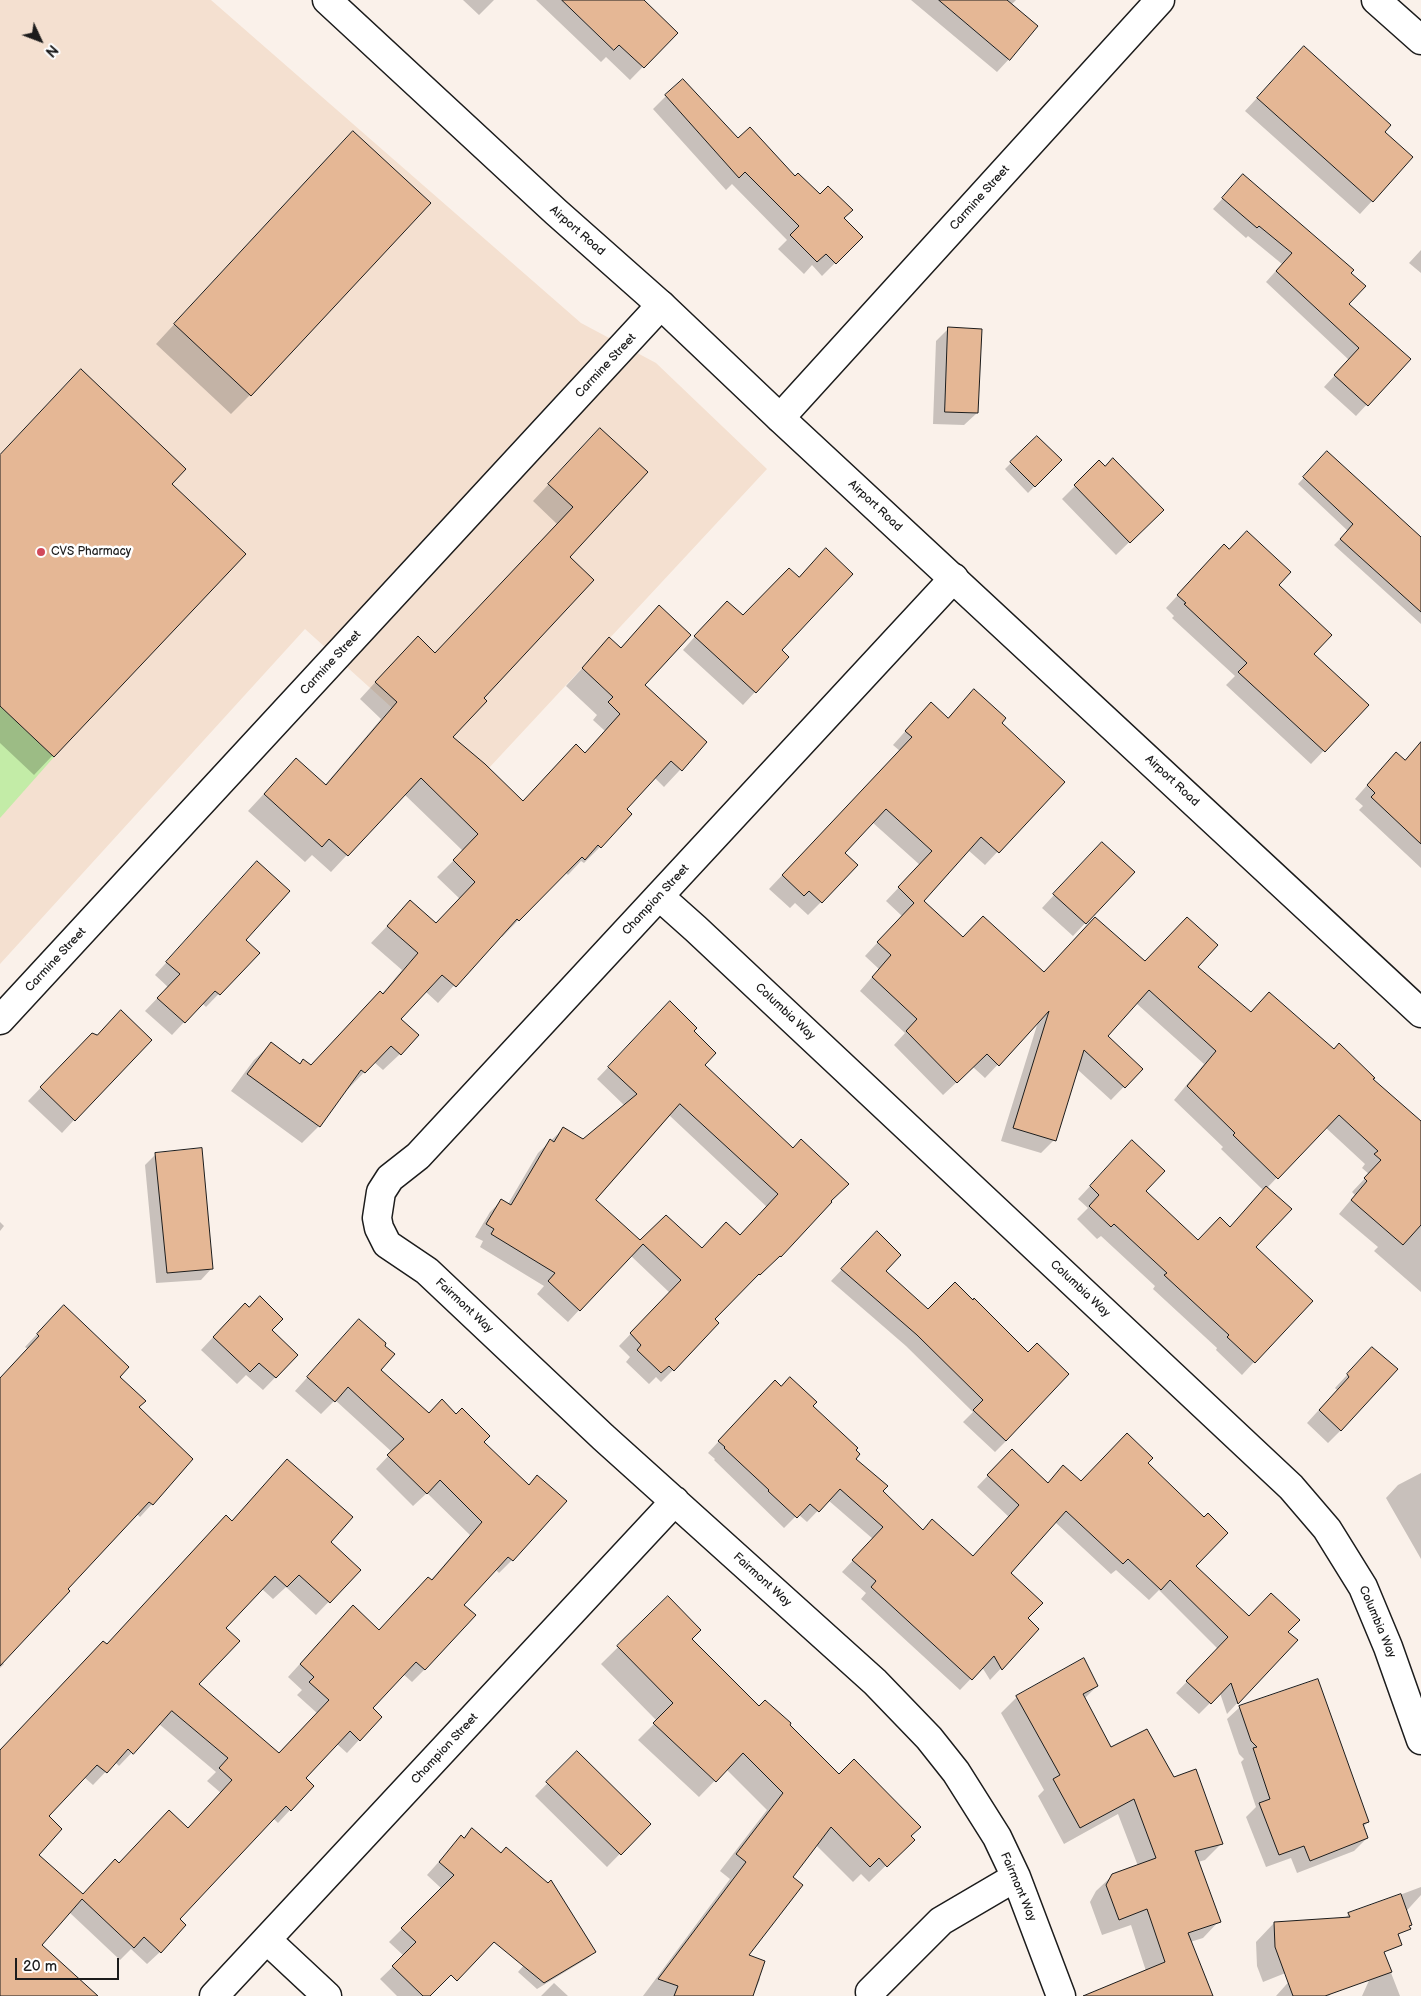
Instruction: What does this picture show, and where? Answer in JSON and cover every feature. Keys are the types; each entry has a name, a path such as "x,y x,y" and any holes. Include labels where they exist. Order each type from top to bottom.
{"street":[{"name":"Airport Road","path":"327,0 556,212 661,305 780,418 1421,1013"},
{"name":"Carmine Street","path":"780,418 1160,0"},
{"path":"1376,0 1421,40"},
{"name":"Carmine Street","path":"0,1020 661,305"},
{"name":"Champion Street","path":"379,1228 377,1218 381,1192 390,1178 418,1156 954,578"},
{"name":"Columbia Way","path":"658,896 696,929 1290,1487 1327,1529 1363,1587 1388,1647 1421,1740"},
{"name":"Fairmont Way","path":"379,1228 387,1244 427,1271 603,1437 875,1682 929,1738 956,1772 997,1837 1016,1877 1061,1996"},
{"name":"Champion Street","path":"214,1996 675,1501"},
{"path":"870,1992 941,1921 1016,1877"},
{"path":"267,1940 327,1996"}],"shaded area":[{"path":"0,0 211,0 581,323 656,363 767,469 475,783 305,629 0,964"}],"green space":[{"path":"0,706 54,757 0,818"}],"building":[{"path":"562,0 644,0 678,33 644,68 619,45 614,50"},
{"path":"939,0 1007,0 1038,26 1010,60"},
{"path":"1304,46 1391,125 1385,132 1413,157 1373,202 1257,98"},
{"path":"683,79 738,138 750,127 795,176 798,173 820,194 828,186 853,210 844,218 863,237 836,264 826,254 817,262 790,235 799,226 745,172 739,178 665,95"},
{"path":"353,131 431,203 251,396 174,324"},
{"path":"1243,174 1354,270 1351,273 1366,286 1349,304 1411,359 1368,406 1334,375 1359,348 1276,271 1292,253 1259,226 1257,228 1222,198"},
{"path":"948,327 982,329 978,413 945,412"},
{"path":"81,369 186,469 172,484 246,554 54,757 0,706 0,455"},
{"path":"600,428 648,472 570,557 594,580 484,698 487,701 453,737 485,764 523,801 576,744 585,753 620,714 608,702 613,697 582,668 609,637 621,648 659,605 691,635 645,685 707,742 682,771 671,761 627,809 632,814 601,848 598,845 585,860 582,857 519,921 517,919 456,987 442,975 401,1019 419,1035 401,1055 391,1046 365,1073 361,1070 320,1127 247,1074 271,1042 300,1064 303,1059 311,1065 380,991 383,994 418,953 387,926 410,900 436,923 475,882 453,860 478,834 421,778 348,856 329,839 322,847 264,794 296,758 326,785 397,702 375,682 418,636 435,653 573,507 548,484"},
{"path":"1037,436 1062,460 1035,487 1010,462"},
{"path":"1327,451 1421,537 1421,612 1340,539 1353,524 1303,477"},
{"path":"1113,458 1164,510 1130,543 1074,485 1099,460 1105,466"},
{"path":"1247,531 1291,572 1279,585 1332,635 1314,654 1369,705 1325,752 1238,672 1247,663 1184,604 1186,603 1177,595 1224,544 1229,549"},
{"path":"826,548 853,574 782,650 789,657 756,693 694,636 727,601 743,615 789,568 799,577"},
{"path":"974,689 1006,718 1002,723 1065,782 999,853 981,837 924,901 963,937 983,916 1044,972 1095,917 1145,961 1187,917 1218,945 1198,967 1251,1012 1269,992 1334,1049 1339,1043 1375,1078 1373,1079 1421,1121 1421,1225 1403,1245 1351,1200 1367,1181 1364,1178 1381,1160 1374,1154 1378,1151 1339,1115 1278,1179 1187,1086 1216,1051 1149,990 1108,1036 1143,1069 1125,1088 1084,1050 1056,1141 1013,1128 1049,1011 999,1066 987,1054 957,1083 906,1031 917,1019 872,977 891,955 877,942 914,903 898,887 932,851 886,809 845,853 858,865 822,903 809,891 804,896 782,875 912,737 905,731 931,702 948,718"},
{"path":"1421,742 1421,844 1371,797 1375,793 1367,785 1396,752 1405,760"},
{"path":"1102,842 1135,872 1086,924 1053,894"},
{"path":"257,861 290,891 246,940 260,953 220,995 215,991 185,1023 157,998 180,974 166,962"},
{"path":"670,1001 697,1028 694,1031 716,1053 705,1065 793,1148 801,1139 849,1184 831,1201 781,1257 759,1274 715,1319 719,1323 674,1371 669,1366 661,1373 637,1350 641,1345 630,1333 681,1280 643,1244 580,1311 548,1281 555,1273 491,1234 494,1229 486,1224 501,1199 511,1205 550,1139 554,1142 563,1127 583,1139 637,1094 608,1067","holes":["680,1104 778,1194 740,1235 726,1222 702,1248 666,1215 640,1240 596,1200"]},
{"path":"121,1010 152,1040 75,1121 40,1087 92,1033 97,1035"},
{"path":"1132,1140 1165,1171 1146,1191 1198,1240 1220,1217 1230,1227 1266,1186 1292,1209 1256,1247 1313,1301 1255,1363 1227,1337 1229,1335 1164,1275 1167,1273 1114,1224 1111,1227 1089,1206 1099,1195 1090,1186"},
{"path":"202,1148 213,1269 167,1273 155,1153"},
{"path":"877,1231 901,1255 886,1271 928,1309 955,1282 973,1300 974,1298 1028,1352 1037,1343 1069,1374 1006,1441 973,1410 983,1400 917,1335 841,1269"},
{"path":"260,1296 283,1319 272,1330 298,1355 276,1378 259,1363 250,1372 213,1337 245,1303 249,1307"},
{"path":"64,1305 129,1367 120,1377 146,1401 139,1407 193,1459 153,1505 149,1502 0,1666 0,1378 39,1336 37,1334"},
{"path":"359,1319 386,1343 385,1346 395,1354 381,1370 429,1413 442,1399 456,1414 462,1408 490,1436 484,1442 529,1485 537,1475 567,1501 513,1561 508,1557 464,1605 476,1615 425,1670 416,1662 373,1708 382,1717 360,1741 350,1731 306,1778 314,1786 291,1811 286,1806 180,1919 186,1925 161,1953 144,1937 134,1948 82,1899 42,1945 98,1996 0,1996 0,1750 103,1641 107,1644 226,1515 232,1521 287,1459 353,1517 331,1542 361,1570 330,1603 299,1575 287,1587 275,1576 226,1628 240,1641 199,1684 279,1753 329,1700 309,1682 314,1677 300,1664 353,1605 379,1630 428,1577 432,1580 482,1522 440,1480 427,1494 387,1455 404,1439 348,1387 335,1402 307,1377","holes":["172,1711 228,1758 219,1768 232,1780 188,1828 169,1810 119,1863 115,1859 83,1894 39,1855 62,1829 49,1816 97,1765 107,1773 128,1749 133,1754"]},
{"path":"1372,1347 1398,1369 1341,1431 1319,1410 1349,1377 1347,1374"},
{"path":"790,1377 817,1402 813,1406 858,1448 856,1450 860,1454 856,1459 888,1486 883,1491 923,1530 932,1519 973,1556 1019,1505 987,1475 1012,1449 1048,1483 1063,1465 1081,1481 1127,1433 1153,1458 1148,1463 1204,1517 1208,1513 1228,1533 1196,1566 1249,1616 1271,1593 1300,1620 1288,1632 1298,1640 1238,1704 1231,1683 1211,1704 1186,1681 1228,1637 1170,1580 1161,1590 1128,1559 1123,1564 1066,1511 1011,1573 1043,1603 1028,1618 1039,1629 1002,1670 994,1656 972,1680 871,1587 876,1581 852,1560 883,1527 840,1489 819,1512 810,1504 797,1518 718,1441 775,1380 781,1386"},
{"path":"668,1596 701,1630 692,1639 759,1706 765,1700 791,1723 790,1725 839,1774 854,1759 921,1827 911,1836 915,1840 887,1867 879,1858 870,1867 831,1827 793,1877 803,1885 749,1955 765,1961 753,1996 674,1996 678,1986 658,1979 746,1862 736,1854 783,1793 743,1753 716,1782 653,1723 673,1703 617,1646"},
{"path":"1084,1658 1098,1686 1083,1694 1111,1747 1147,1729 1174,1777 1196,1769 1223,1844 1195,1851 1221,1922 1188,1933 1213,1996 1083,1996 1165,1962 1147,1909 1119,1920 1106,1885 1112,1874 1156,1858 1134,1799 1080,1828 1053,1779 1060,1775 1016,1696"},
{"path":"1318,1679 1369,1822 1363,1824 1368,1838 1310,1861 1304,1846 1279,1855 1259,1803 1270,1799 1253,1748 1257,1747 1251,1741 1239,1706"},
{"path":"577,1751 651,1824 621,1855 546,1782"},
{"path":"472,1828 501,1853 506,1847 548,1883 551,1880 596,1952 544,1983 494,1942 457,1981 451,1975 430,1996 423,1996 392,1966 416,1942 401,1928 454,1875 439,1862 461,1835 464,1838"},
{"path":"1401,1894 1412,1925 1409,1926 1411,1929 1398,1934 1402,1945 1384,1952 1392,1972 1325,1996 1293,1996 1275,1947 1274,1922 1350,1917 1348,1913"}],"place":[{"name":"CVS Pharmacy","path":"41,552"}]}
